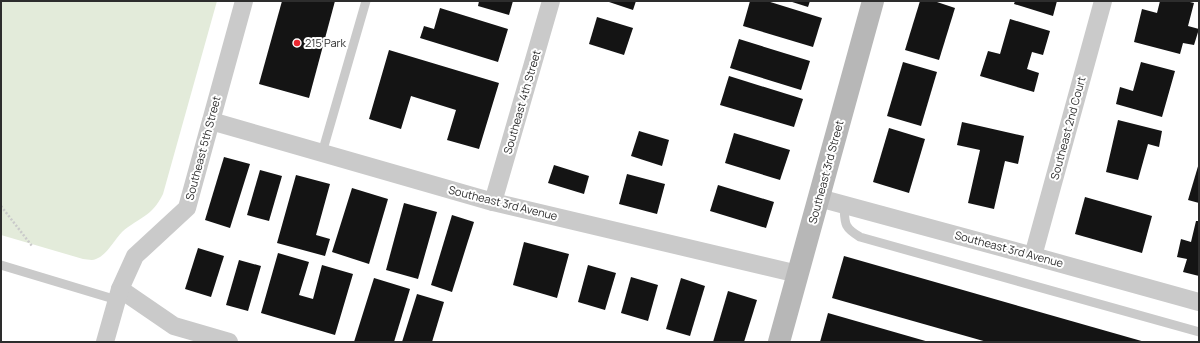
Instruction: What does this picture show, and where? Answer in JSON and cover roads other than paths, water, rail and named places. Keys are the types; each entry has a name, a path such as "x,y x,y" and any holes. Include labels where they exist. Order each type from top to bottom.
{"street":[{"name":"Southeast 5th Street","path":"105,342 118,294 135,256 187,208 244,1"},
{"name":"Southeast 4th Street","path":"493,202 551,1"},
{"name":"Southeast 3rd Street","path":"779,342 873,1"},
{"name":"Southeast 2nd Court","path":"1033,256 1103,1"},
{"name":"Southeast 3rd Avenue","path":"211,121 493,202 798,274"},
{"name":"Southeast 3rd Avenue","path":"819,198 1199,302"},
{"path":"118,294 174,326 229,342"}],"lane":[{"path":"322,153 366,1"},
{"path":"844,205 846,225 852,232 860,237 1199,332"},
{"path":"1,265 118,294"}],"place":[{"name":"215 Park","path":"297,43"}]}
